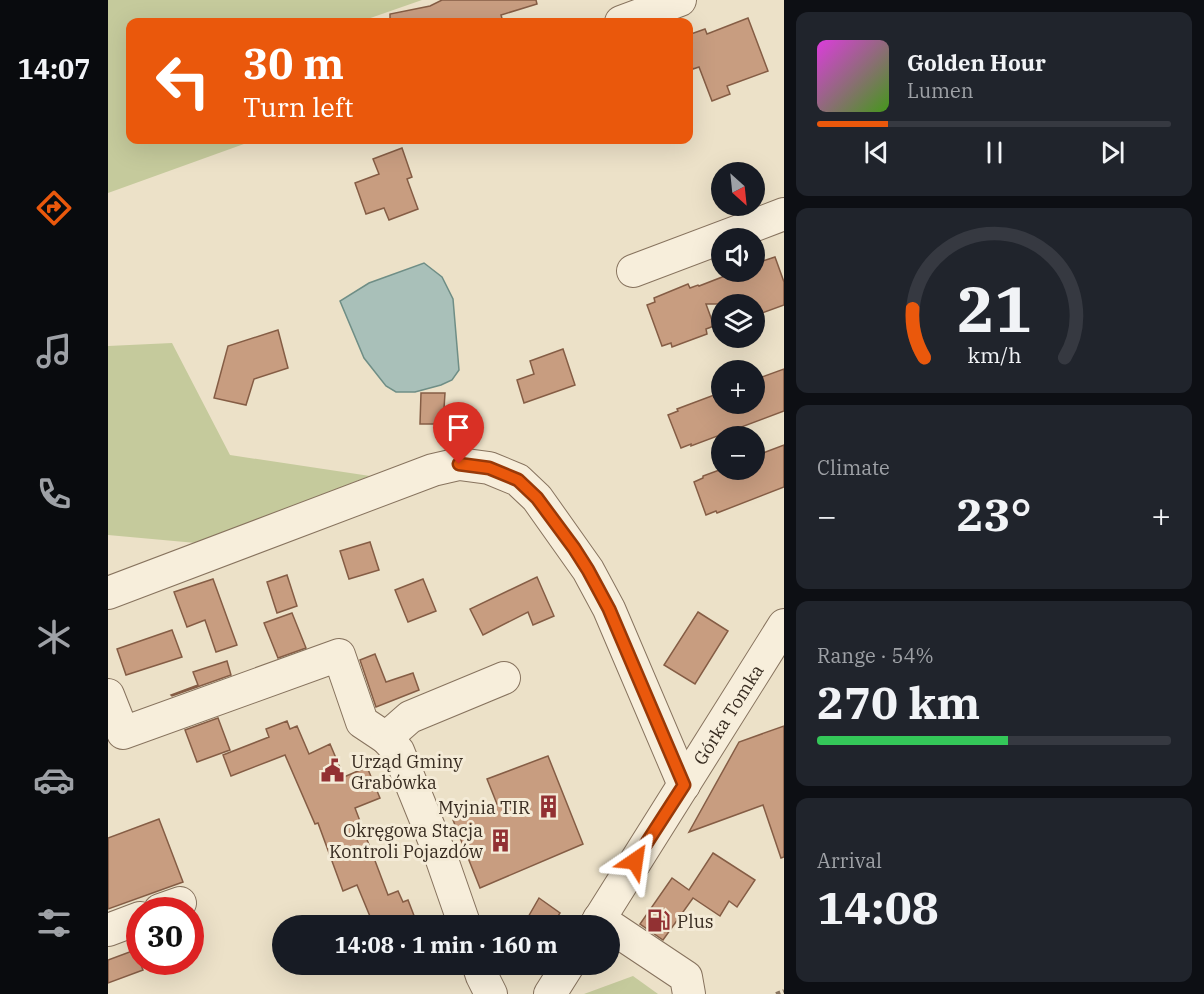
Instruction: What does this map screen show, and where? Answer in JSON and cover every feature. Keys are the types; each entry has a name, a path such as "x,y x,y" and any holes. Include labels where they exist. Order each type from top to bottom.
{"street":[{"path":"632,18 680,0"},
{"path":"633,271 784,214"},
{"path":"108,593 433,470 459,464 489,468 518,480 537,498 588,570 609,609 684,785"},
{"name":"Górka Tomka","path":"601,915 784,625"},
{"path":"108,695 123,733 339,655 363,722 386,738 398,751 441,857 461,915"},
{"path":"386,738 410,717 504,678"},
{"path":"108,930 126,923"},
{"path":"620,936 686,977 689,994"},
{"path":"482,975 491,994"},
{"path":"550,994 562,975"}],"path":[{"path":"776,994 784,991"}],"green space":[{"path":"108,0 422,0 370,18 126,18 126,144 244,144 108,193"},
{"path":"172,343 230,455 370,476 196,543 108,535 108,346"},
{"path":"633,976 658,994 584,994"}],"water":[{"path":"424,263 442,277 453,299 459,370 452,380 441,385 415,392 396,392 386,386 364,358 340,301 369,283"}],"building":[{"path":"442,0 536,0 537,4 501,15 502,18 390,18 390,14 430,6"},
{"path":"748,18 768,71 727,86 730,94 712,101 699,67 693,69 693,33 705,29 707,34"},
{"path":"402,148 412,177 407,179 418,209 389,220 384,208 366,214 355,183 379,174 373,159"},
{"path":"775,257 784,282 784,305 765,312 765,294 711,294 711,304 706,304 711,318 711,327 706,329 707,334 672,347 671,343 662,346 647,305 655,302 654,298 688,284 690,288 711,281 765,282 765,260"},
{"path":"278,330 288,368 254,379 246,405 214,398 228,346"},
{"path":"563,349 575,385 524,403 517,380 534,374 530,361"},
{"path":"784,369 784,411 744,426 711,426 711,438 681,448 668,415 678,411 677,409 711,396 711,414 765,414 765,376"},
{"path":"421,393 445,393 443,424 420,424"},
{"path":"784,445 784,487 717,513 716,511 706,515 694,482 711,473 711,480 765,480 765,452"},
{"path":"370,542 379,570 349,579 340,551"},
{"path":"287,575 297,606 277,613 267,582"},
{"path":"537,577 554,616 533,625 528,612 483,635 470,609"},
{"path":"213,579 237,645 216,652 205,620 187,627 174,592"},
{"path":"423,579 436,611 408,622 395,590"},
{"path":"698,612 728,631 695,684 664,665"},
{"path":"292,613 306,648 278,658 264,623"},
{"path":"172,630 182,657 126,675 117,649"},
{"path":"375,654 386,682 413,673 419,690 376,707 360,660"},
{"path":"227,661 231,675 171,695 198,685 193,672"},
{"path":"218,718 230,750 197,762 185,730"},
{"path":"287,721 290,729 297,726 309,754 330,744 344,777 367,767 380,798 355,808 388,895 398,891 403,902 408,900 414,915 369,915 357,885 343,891 318,823 315,824 285,755 231,776 223,755 269,737 266,729"},
{"path":"784,726 784,857 781,858 763,805 689,832 739,742"},
{"name":"Okręgowa Stacja Kontroli Pojazdów","path":"548,756 583,844 480,888 453,820 497,804 487,779"},
{"path":"159,819 183,882 141,897 126,897 126,903 108,909 108,838"},
{"path":"713,853 755,880 737,907 729,901 720,916 693,898 663,940 640,924 672,878 689,890"},
{"path":"539,898 560,913 559,915 529,915"},
{"path":"126,953 126,975 130,975 108,983 108,960"}],"place":[{"name":"Urząd Gminy Grabówka","path":"333,771"},
{"name":"Myjnia TIR","path":"548,807"},
{"name":"Okręgowa Stacja Kontroli Pojazdów","path":"501,840"},
{"name":"Plus","path":"659,921"}],"route":[{"path":"459,464 489,468 518,480 537,498 574,548 609,609 684,785 635,861"}]}
